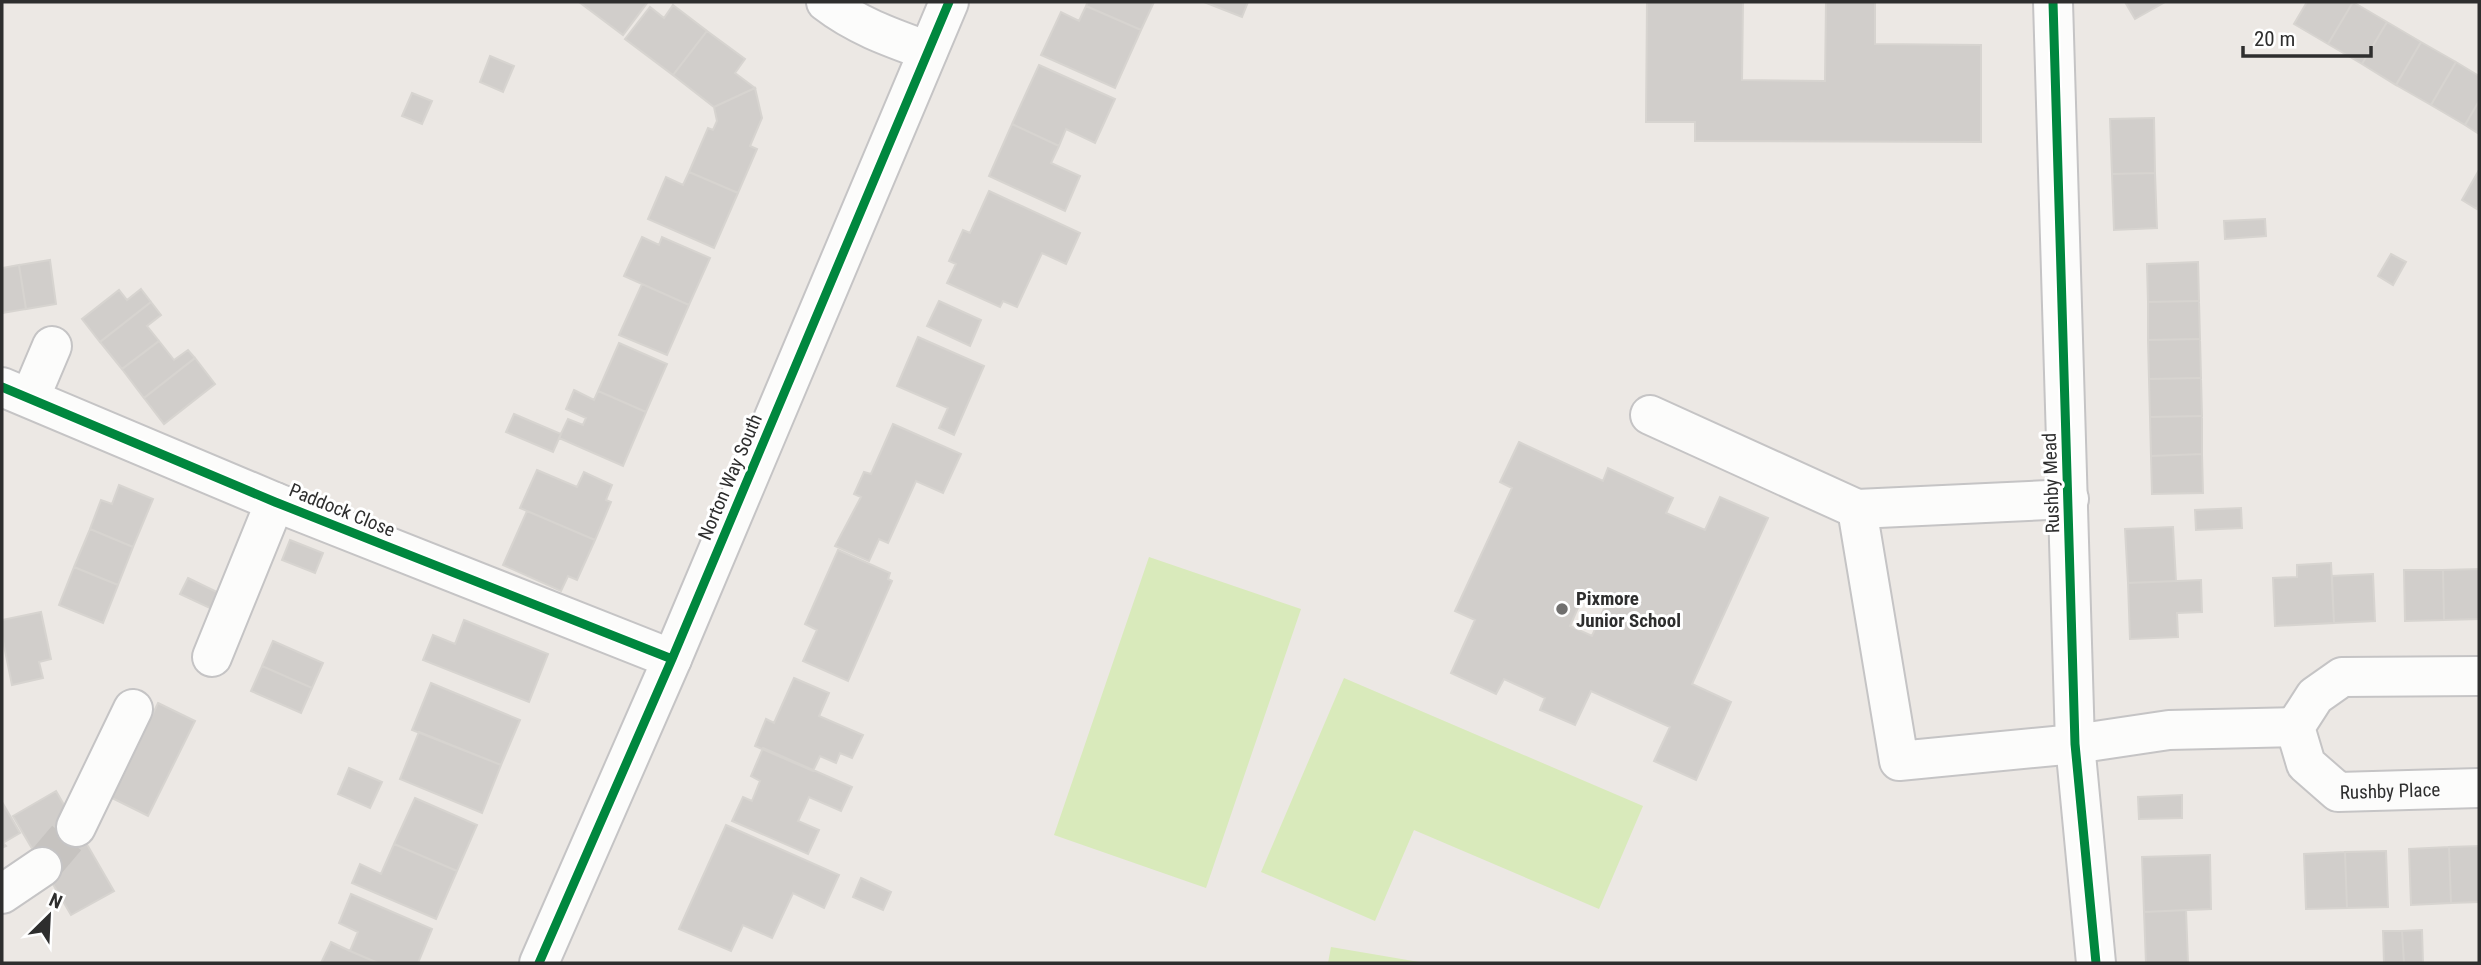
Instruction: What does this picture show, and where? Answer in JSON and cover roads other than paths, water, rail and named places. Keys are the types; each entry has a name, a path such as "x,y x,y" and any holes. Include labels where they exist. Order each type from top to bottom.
{"street":[{"path":"826,2 842,14 883,35 928,51"},
{"name":"Norton Way South","path":"539,963 672,659 949,2"},
{"name":"Rushby Mead","path":"2053,2 2076,744 2096,963"},
{"name":"Paddock Close","path":"52,346 16,393 275,502 672,659"},
{"path":"1650,415 1857,509 2069,499"},
{"path":"212,657 275,502"},
{"path":"1857,509 1899,761 2076,744 2169,730 2295,727 2315,696 2342,677 2479,676"},
{"path":"76,827 133,709"},
{"name":"Rushby Place","path":"2295,727 2306,764 2338,792 2479,788"},
{"path":"2,894 42,867"}],"tunnel":[{"path":"42,867 76,827"}],"place":[{"name":"Pixmore Junior School","path":"1562,609"}]}
